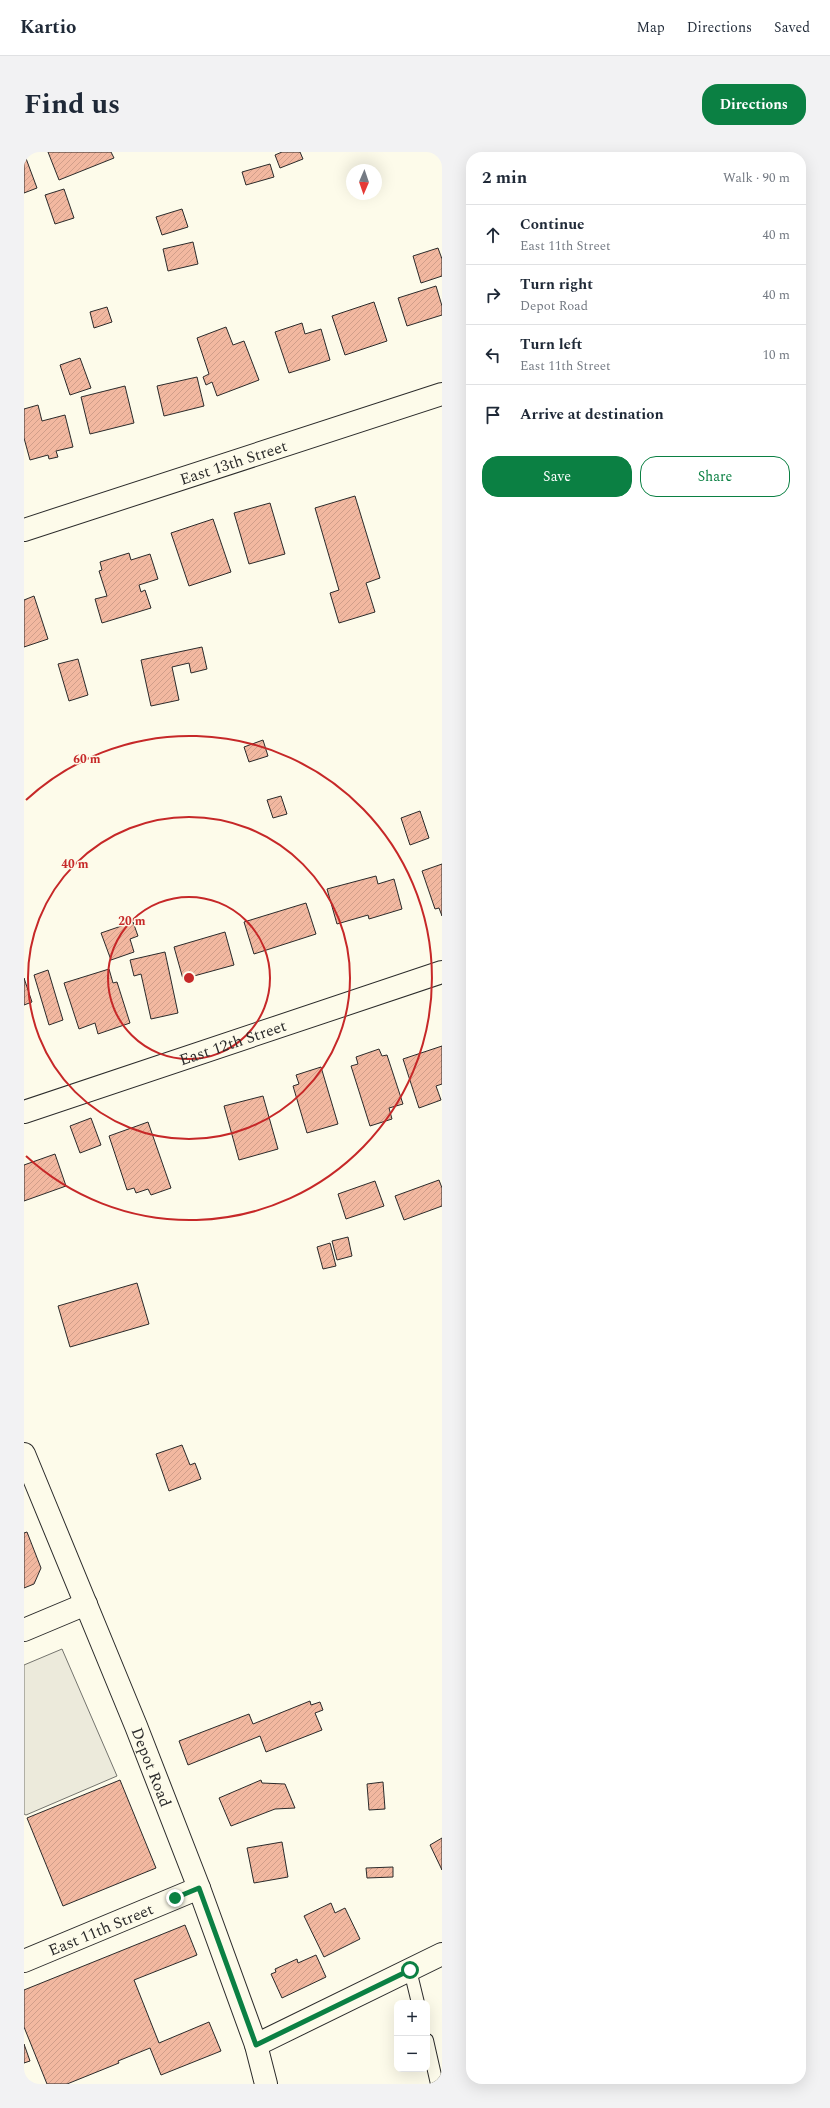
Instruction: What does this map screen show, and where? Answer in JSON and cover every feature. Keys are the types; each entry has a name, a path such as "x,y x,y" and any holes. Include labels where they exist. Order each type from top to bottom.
{"street":[{"name":"East 13th Street","path":"24,530 442,394"},
{"name":"East 12th Street","path":"24,1112 442,972"},
{"name":"Depot Road","path":"24,1454 86,1604 199,1888 256,2045 266,2084"},
{"path":"24,1630 86,1604"},
{"name":"East 11th Street","path":"24,1961 199,1888"},
{"path":"256,2045 442,1954"}],"lane":[{"path":"410,1970 417,2000"},
{"path":"430,2058 434,2083"}],"shaded area":[{"path":"62,1649 117,1776 26,1815 24,1814 24,1665"}],"building":[{"path":"48,152 111,152 114,158 59,180"},
{"path":"282,152 300,152 303,159 280,168 275,155"},
{"path":"24,153 37,188 24,193"},
{"path":"270,164 274,177 246,185 242,172"},
{"path":"64,189 74,218 55,224 45,195"},
{"path":"182,209 188,227 162,235 156,217"},
{"path":"193,242 198,264 168,271 163,249"},
{"path":"438,248 442,259 442,276 421,283 413,256"},
{"path":"436,286 442,306 442,315 407,326 398,298"},
{"path":"374,302 387,341 345,355 332,316"},
{"path":"107,307 112,322 94,328 90,312"},
{"path":"302,323 305,334 321,329 330,360 289,373 275,332"},
{"path":"226,327 233,345 244,341 259,380 217,396 212,382 206,385 203,377 209,374 197,338"},
{"path":"80,358 91,388 70,395 60,365"},
{"path":"197,377 204,406 164,416 157,386"},
{"path":"125,386 134,423 90,434 81,397"},
{"path":"38,405 42,421 65,415 73,447 56,451 58,457 49,459 48,455 30,460 24,438 24,409"},
{"path":"355,496 380,578 366,583 375,612 339,623 330,593 339,590 315,508"},
{"path":"270,503 285,554 249,564 234,513"},
{"path":"213,519 231,572 189,586 171,533"},
{"path":"129,553 131,560 150,554 158,579 139,585 141,592 145,590 151,608 102,623 95,599 107,596 99,571 102,570 100,562"},
{"path":"34,596 48,639 24,647 24,600"},
{"path":"202,647 207,669 191,673 189,663 172,667 179,700 151,706 141,660"},
{"path":"78,659 88,695 69,701 58,664"},
{"path":"263,740 268,756 249,762 244,747"},
{"path":"281,796 287,814 273,818 267,800"},
{"path":"420,811 429,838 410,845 401,818"},
{"path":"442,864 442,916 439,908 435,909 422,871"},
{"path":"376,876 378,884 394,879 402,909 369,919 368,915 337,924 327,889"},
{"path":"306,903 316,934 254,954 244,922"},
{"path":"133,922 138,936 130,939 134,952 111,960 101,933"},
{"path":"225,932 234,965 183,979 174,947"},
{"path":"165,952 178,1013 151,1019 141,974 134,976 130,960"},
{"path":"109,969 113,983 117,982 130,1023 98,1034 95,1023 79,1029 64,983"},
{"path":"48,970 63,1020 49,1025 34,975"},
{"path":"24,978 32,1002 24,1005"},
{"path":"442,1046 442,1084 436,1086 441,1100 419,1108 403,1059"},
{"path":"379,1049 382,1056 387,1055 403,1104 389,1108 392,1119 370,1126 351,1066 358,1064 356,1057"},
{"path":"321,1067 338,1124 307,1133 293,1086 299,1084 296,1075"},
{"path":"263,1096 278,1149 239,1160 224,1106"},
{"path":"91,1118 101,1145 80,1153 70,1126"},
{"path":"148,1122 171,1188 151,1195 148,1189 136,1193 134,1188 127,1190 109,1136"},
{"path":"55,1154 66,1186 24,1201 24,1165"},
{"path":"439,1180 442,1188 442,1206 404,1220 395,1196"},
{"path":"375,1181 384,1206 346,1219 338,1194"},
{"path":"348,1237 352,1256 337,1260 332,1241"},
{"path":"330,1243 336,1266 323,1269 317,1247"},
{"path":"137,1283 149,1324 70,1347 58,1306"},
{"path":"182,1445 190,1465 195,1463 201,1479 169,1491 156,1454"},
{"path":"27,1532 41,1568 34,1584 24,1588 24,1533"},
{"path":"310,1701 311,1705 320,1702 323,1710 315,1713 322,1730 266,1752 260,1736 188,1765 179,1741 249,1714 253,1724"},
{"path":"120,1780 156,1868 63,1906 27,1818"},
{"path":"261,1780 262,1783 285,1784 295,1808 275,1809 231,1826 219,1798"},
{"path":"383,1782 385,1809 369,1810 367,1784"},
{"path":"442,1838 442,1870 430,1845"},
{"path":"282,1842 288,1877 254,1883 247,1848"},
{"path":"393,1867 393,1877 367,1878 366,1868"},
{"path":"331,1903 335,1913 345,1908 360,1939 324,1957 304,1916"},
{"path":"185,1925 197,1955 134,1980 159,2043 209,2022 221,2051 161,2075 150,2048 118,2061 119,2063 67,2084 47,2084 24,2027 24,1990"},
{"path":"316,1955 326,1977 282,1998 271,1974 276,1972 275,1969 297,1959 298,1963"},
{"path":"24,2044 30,2061 24,2063"}],"route":[{"path":"175,1898 199,1888 256,2045 410,1970"}]}
